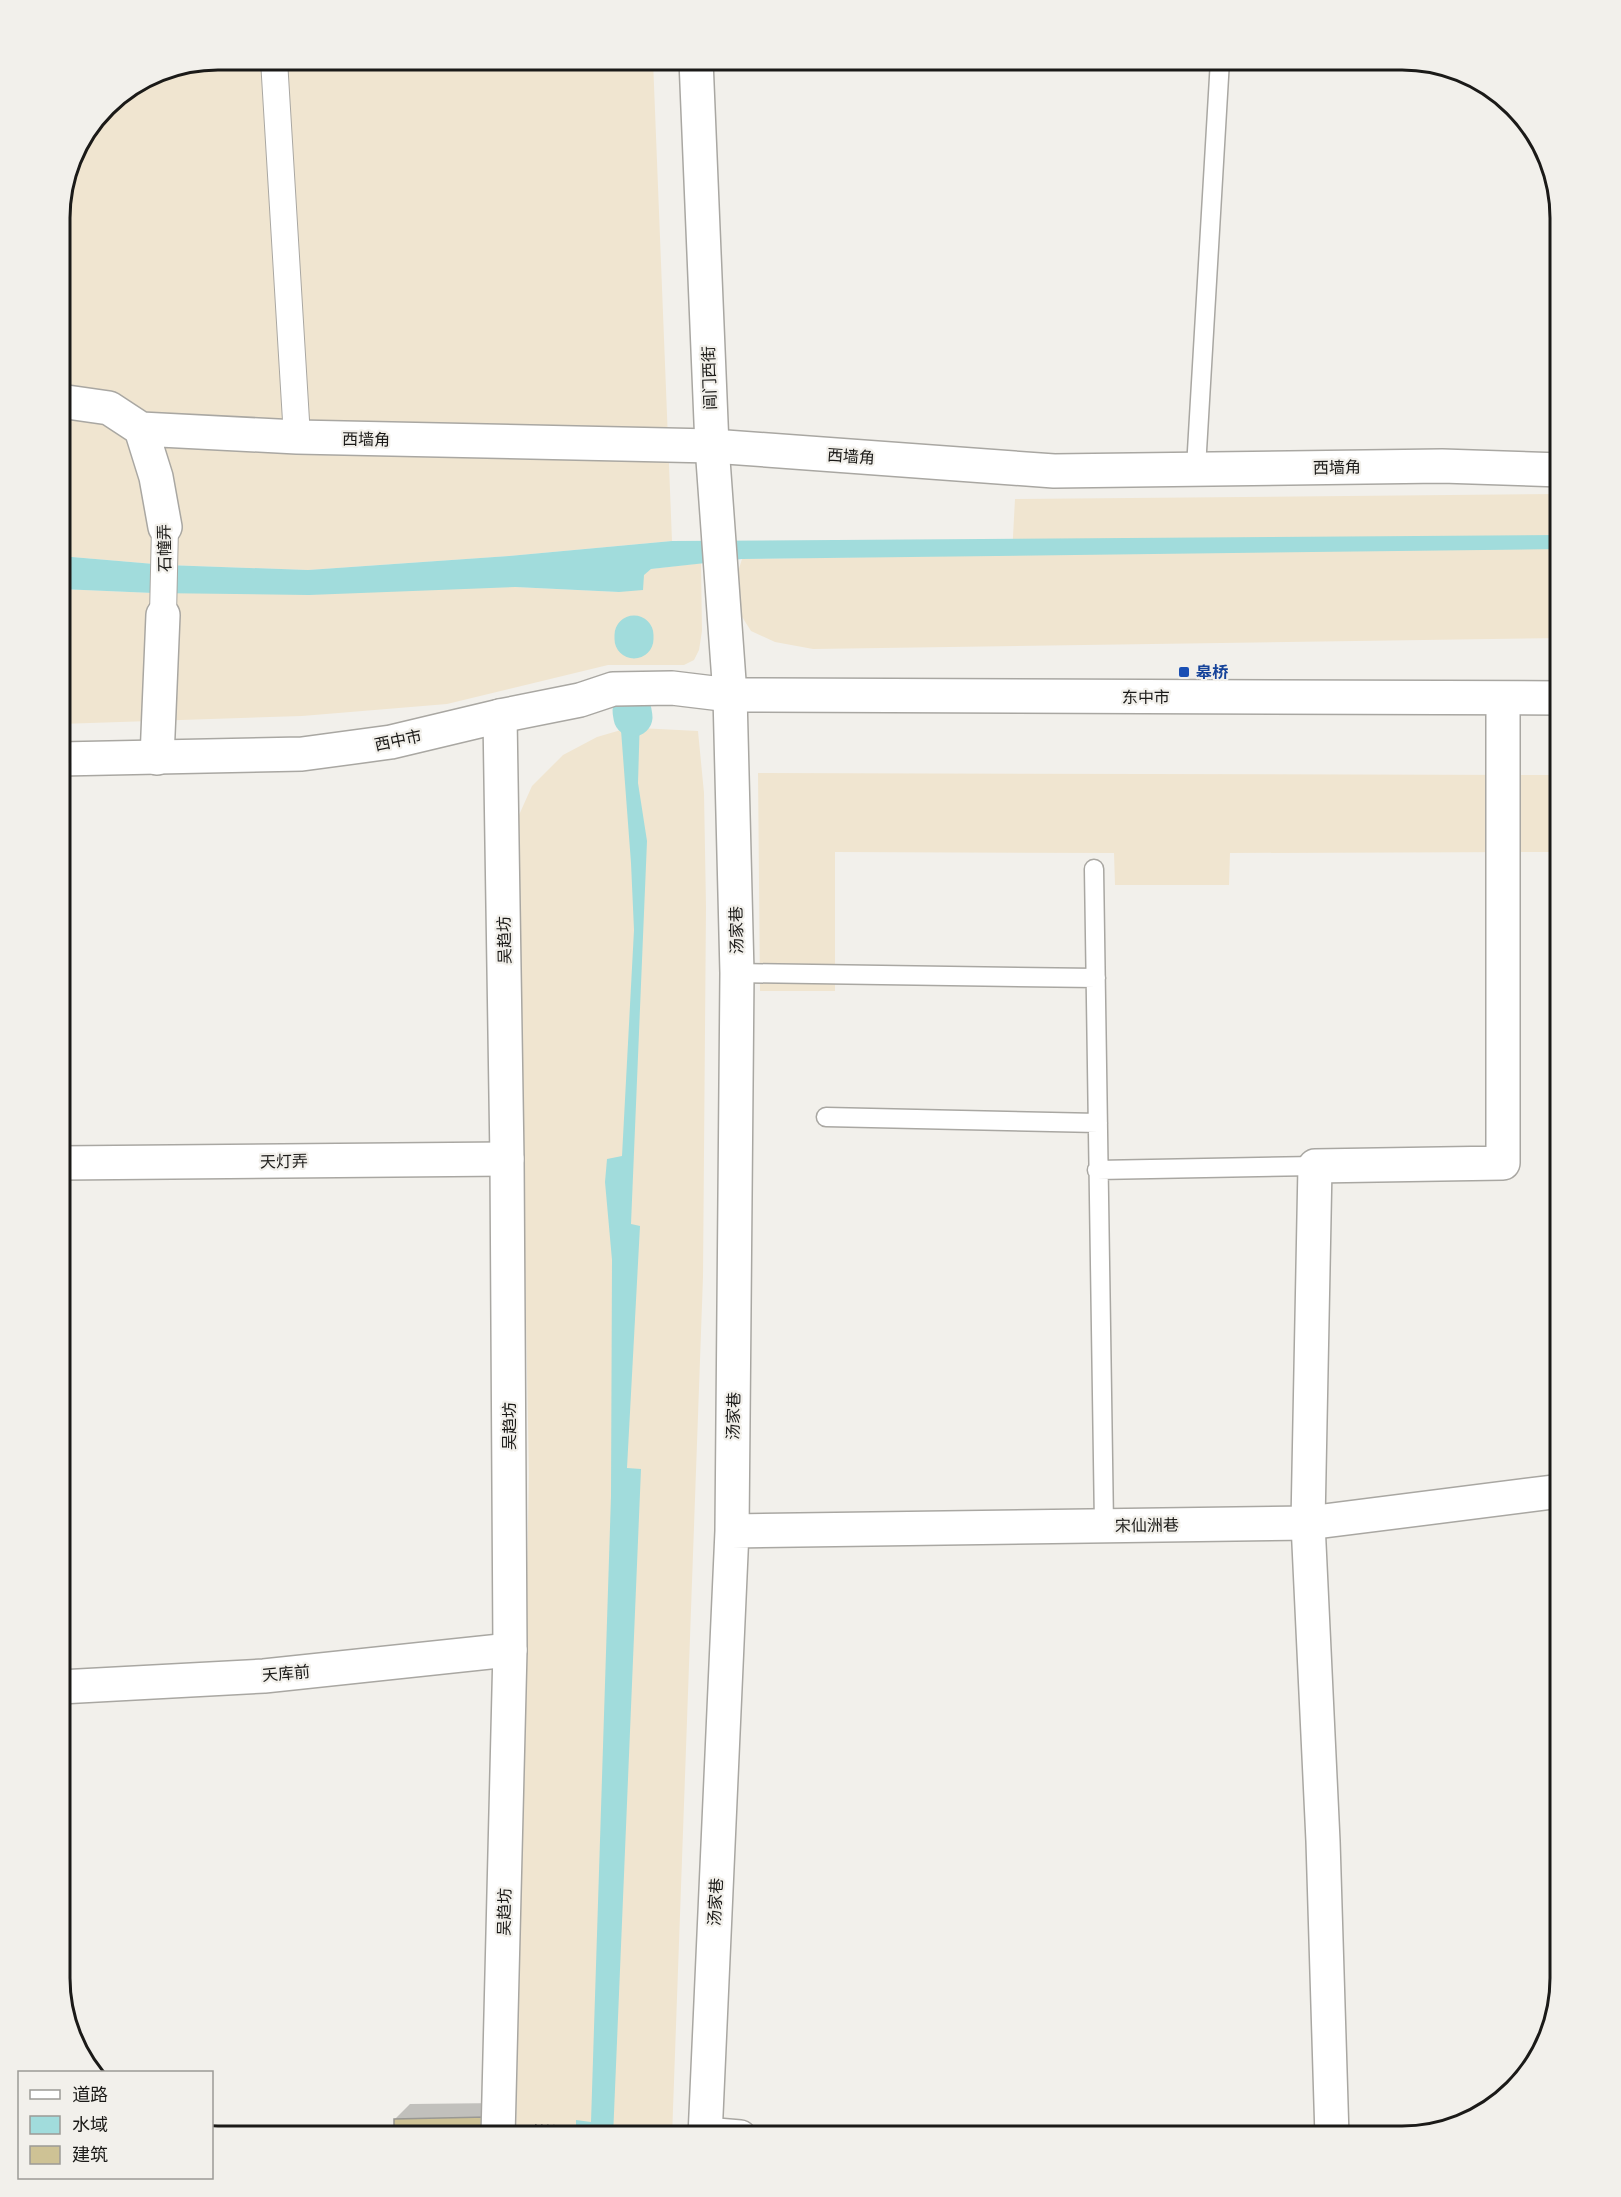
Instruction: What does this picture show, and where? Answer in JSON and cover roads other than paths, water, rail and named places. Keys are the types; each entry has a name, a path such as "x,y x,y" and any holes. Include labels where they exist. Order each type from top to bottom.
{"street":[{"path":"275,71 297,437"},
{"name":"阊门西街","path":"696,71 712,446 730,695"},
{"path":"71,403 109,408 141,429"},
{"name":"西墙角","path":"141,429 297,437 712,446 1054,471 1442,466 1550,470"},
{"name":"石幢弄","path":"141,429 156,477 165,527 157,758"},
{"name":"西中市","path":"71,759 270,756 364,747 580,700 613,689 672,688 730,695"},
{"name":"东中市","path":"730,695 1550,698"},
{"name":"汤家巷","path":"705,2126 732,1531 737,973 730,695"},
{"path":"1332,2126 1323,1841 1308,1522 1315,1166 1503,1162 1503,699"},
{"name":"吴趋坊","path":"498,2126 510,1650 507,1159 500,716"},
{"name":"天灯弄","path":"70,1164 507,1159"},
{"name":"宋仙洲巷","path":"732,1531 1308,1522 1550,1492"},
{"name":"天库前","path":"70,1686 264,1676 510,1650"}],"lane":[{"path":"1196,468 1219,71"},
{"path":"1094,869 1104,1526"},
{"path":"737,973 1096,978"},
{"path":"826,1118 1098,1123"},
{"path":"1097,1170 1315,1166"}],"water":[{"path":"1550,535 1550,549 742,559 651,569 644,575 643,590 619,592 515,587 309,595 71,589 71,557 166,565 308,570 509,556 672,541"},
{"path":"640,716 638,783 647,841 631,1224 640,1226 627,1468 641,1469 613,2126 576,2126 576,2120 591,2122 611,1496 612,1260 605,1182 607,1159 622,1156 634,930 621,730 623,719"}],"waterway":[{"path":"632,711 633,717"}],"place":[{"name":"皋桥","path":"1184,672"}]}
